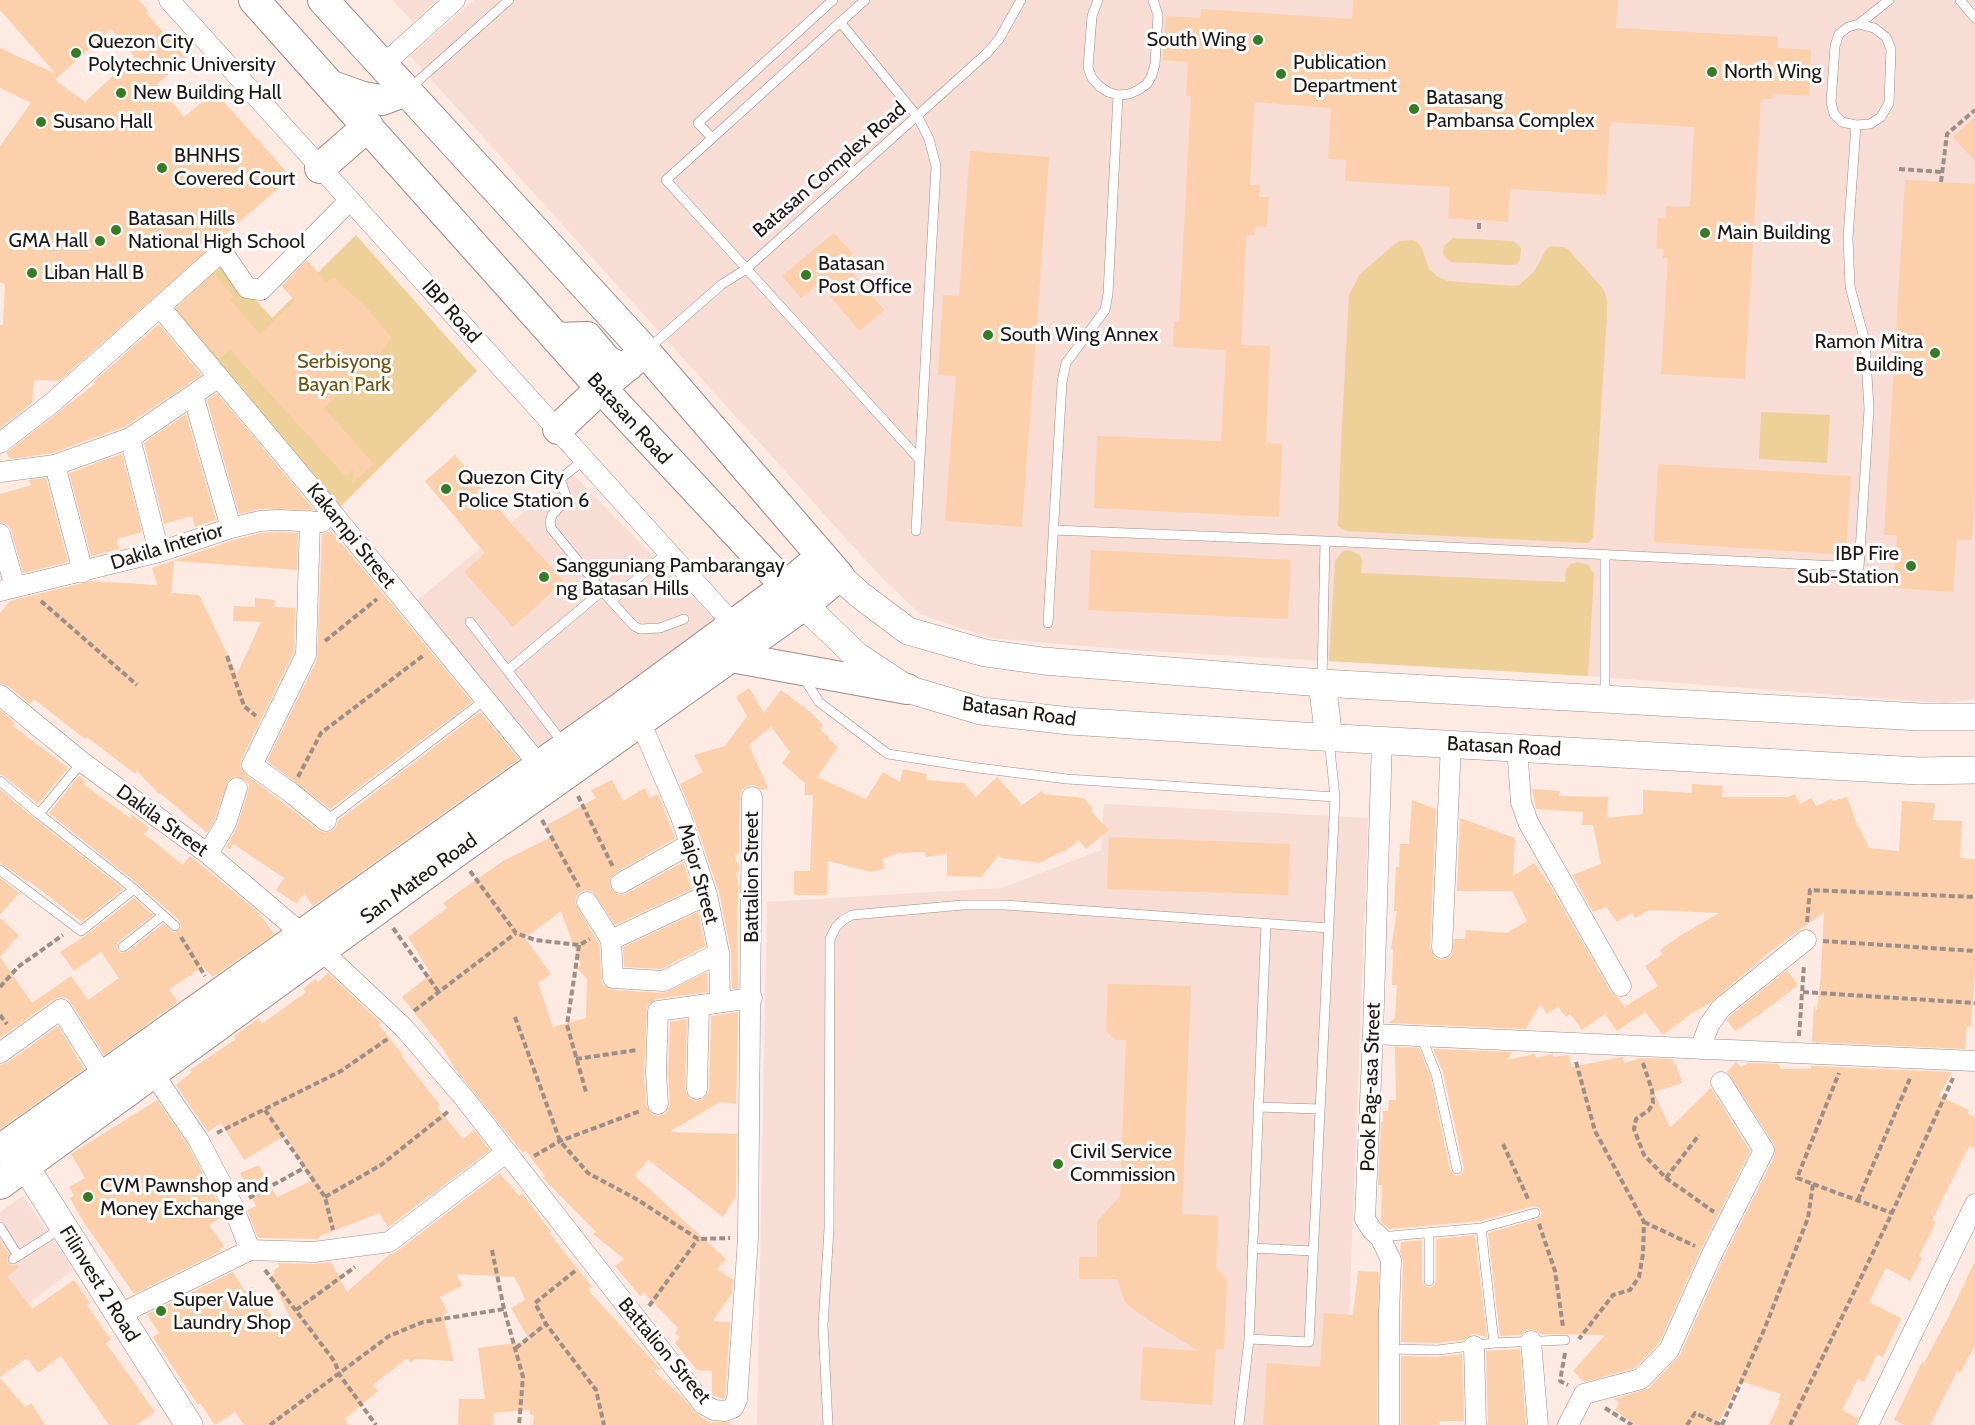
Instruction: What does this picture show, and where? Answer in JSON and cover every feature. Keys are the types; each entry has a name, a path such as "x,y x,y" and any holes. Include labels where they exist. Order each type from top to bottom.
{"main road":[{"name":"Batasan Road","path":"254,0 686,482 795,596 857,656 907,689 981,711 1070,721 1919,771 1975,770"},
{"path":"323,0 406,91 637,358 831,566 860,595 908,631 985,653 1043,661 1322,683 1920,717 1975,717"},
{"path":"333,86 363,97 382,100 406,91"},
{"path":"320,168 368,126"},
{"path":"556,338 587,337 608,361 618,366 637,358"},
{"path":"558,429 600,388 637,358"},
{"name":"San Mateo Road","path":"0,1184 9,1147 217,995 311,942 378,908 531,799 558,762 640,721 732,657 795,596 831,566"},
{"name":"San Mateo Road","path":"9,1147 153,1073 311,942 558,762 734,625 795,596"},
{"path":"732,657 907,689"},
{"path":"1322,683 1329,738"},
{"name":"Filinvest 2 Road","path":"9,1147 63,1227 189,1425"}],"street":[{"name":"IBP Road","path":"169,0 734,625"},
{"path":"382,66 455,0"},
{"path":"0,443 52,403 219,254 226,257 247,288 261,290 349,201"},
{"name":"Kakampi Street","path":"160,307 485,700 558,762"},
{"path":"0,472 55,465 130,438 219,377"},
{"path":"193,395 231,528"},
{"path":"130,438 159,552"},
{"path":"55,465 83,572"},
{"name":"Dakila Interior","path":"12,588 159,552 231,528 260,521 325,522 334,515"},
{"path":"310,521 306,655 252,765 326,821"},
{"path":"0,534 12,588"},
{"name":"Dakila Street","path":"0,695 82,762 208,854 311,942"},
{"name":"Major Street","path":"640,721 681,818 707,895 719,953 720,1001"},
{"name":"Pook Pag-asa Street","path":"1382,740 1365,1219 1380,1237 1391,1260 1389,1425"},
{"path":"1442,948 1451,743"},
{"path":"1517,747 1521,802 1528,822 1621,986"},
{"path":"208,854 226,823 237,788"},
{"name":"Battalion Street","path":"311,942 402,1025 465,1099 703,1404 714,1410 725,1411 733,1408 737,1400 748,1238 752,998 752,797"},
{"path":"621,883 690,844"},
{"path":"609,935 707,895"},
{"path":"587,902 609,935 613,978 664,981 719,953"},
{"path":"1700,1049 1709,1024 1721,1008 1806,940"},
{"path":"658,1104 656,1073 658,1011 752,998"},
{"path":"697,1089 699,1005"},
{"path":"0,1053 62,1009 104,1077"},
{"path":"1373,1034 1968,1061"},
{"path":"153,1073 199,1141 232,1206 249,1250"},
{"path":"1568,1425 1584,1394 1641,1379 1669,1350 1712,1254 1764,1150 1720,1082"},
{"path":"118,1315 249,1250 314,1252 389,1242 512,1159"},
{"path":"1868,1425 1975,1204"},
{"path":"1531,1341 1538,1425"},
{"path":"1474,1346 1476,1425"}],"lane":[{"path":"406,91 509,0"},
{"path":"712,138 698,123 833,0"},
{"path":"865,0 666,180 921,460"},
{"name":"Batasan Complex Road","path":"637,358 721,285 746,269 986,54 999,39 1021,0"},
{"path":"1098,0 1092,16 1088,68 1092,78 1099,86 1118,95 1138,90 1147,84 1152,75 1155,64 1158,15 1153,0"},
{"path":"1859,24 1874,28 1886,37 1891,49 1892,64 1889,103 1881,117 1870,124 1856,125 1842,122 1834,114 1831,102 1835,46 1839,34 1848,27 1859,24 1889,0"},
{"path":"1960,0 1975,18"},
{"path":"840,22 918,117 929,139 936,166 916,531"},
{"path":"1048,623 1062,382 1066,363 1105,310 1108,294 1118,95"},
{"path":"1053,530 1858,567 1869,409 1865,341 1850,287 1848,238 1856,125"},
{"path":"585,459 560,479 567,499 552,515 551,528 634,626 640,629 660,628 684,619"},
{"path":"1322,683 1324,541"},
{"path":"611,601 669,552"},
{"path":"1605,555 1605,698"},
{"path":"508,670 602,591"},
{"path":"470,622 508,670 558,762"},
{"path":"798,669 819,702 888,754 1067,780 1335,797"},
{"path":"326,821 485,700"},
{"path":"1249,1339 1309,1342 1335,797 1329,738"},
{"path":"39,814 82,762"},
{"path":"0,781 134,889 175,926"},
{"path":"0,870 81,931 134,889"},
{"path":"828,1425 823,1325 829,1229 830,939 836,927 843,920 852,915 994,905 1329,928"},
{"path":"123,947 162,916"},
{"path":"1239,1425 1249,1339 1266,923"},
{"path":"1421,1036 1436,1074 1457,1169"},
{"path":"1258,1107 1320,1108"},
{"path":"1380,1237 1481,1228 1535,1214"},
{"path":"0,1227 16,1258 63,1227"},
{"path":"1481,1228 1494,1343"},
{"path":"1429,1234 1429,1281"},
{"path":"1252,1248 1313,1251"},
{"path":"1389,1349 1438,1350 1531,1341 1568,1344"}],"path":[{"path":"1941,182 1947,134 1975,110"},
{"path":"1899,169 1942,172"},
{"path":"1479,220 1479,229"},
{"path":"1887,344 1895,345"},
{"path":"1886,362 1894,362"},
{"path":"306,655 392,587"},
{"path":"12,588 137,685"},
{"path":"290,792 321,733 439,644"},
{"path":"227,656 244,706 271,728"},
{"path":"558,762 621,883"},
{"path":"531,799 587,902"},
{"path":"456,852 516,933 535,940 579,945 609,935"},
{"path":"1797,1053 1810,890 1975,897"},
{"path":"378,908 438,991"},
{"path":"0,987 18,967 76,926"},
{"path":"175,926 217,995"},
{"path":"199,1141 341,1071 402,1025 438,991 516,933"},
{"path":"1806,940 1975,951"},
{"path":"579,945 567,1025 586,1092"},
{"path":"1803,992 1975,1003"},
{"path":"515,1017 560,1141 588,1173 638,1200 698,1239 748,1238"},
{"path":"1571,1043 1595,1131 1644,1222 1643,1254 1639,1277 1630,1290 1613,1295 1578,1340"},
{"path":"1637,1046 1652,1090 1653,1102 1649,1110 1636,1119 1634,1129 1647,1160 1666,1178 1729,1222"},
{"path":"1847,1055 1797,1178 1892,1214"},
{"path":"1858,1200 1919,1059"},
{"path":"1790,1425 1968,1061"},
{"path":"326,1197 381,1165 465,1099"},
{"path":"512,1159 658,1104"},
{"path":"265,1110 326,1197 336,1249"},
{"path":"1666,1178 1699,1135"},
{"path":"1503,1144 1535,1214 1555,1271 1568,1344 1560,1381 1584,1394"},
{"path":"232,1206 304,1168"},
{"path":"1687,1425 1695,1413 1722,1425 1764,1330 1808,1218 1814,1184"},
{"path":"1644,1222 1712,1254"},
{"path":"638,1321 698,1239"},
{"path":"296,1310 389,1242"},
{"path":"249,1250 335,1362 339,1374 376,1425"},
{"path":"492,1250 504,1309 523,1377 519,1425"},
{"path":"590,1259 535,1303 546,1324 596,1390 604,1425"},
{"path":"270,1425 389,1336 423,1322 504,1309"},
{"path":"516,1348 546,1324"},
{"path":"1565,1355 1568,1344"}],"shaded area":[{"path":"392,0 437,0 413,22"},
{"name":"Batasang Pambansa Complex","path":"474,0 1975,0 1975,699 1944,703 1588,676 1133,650 990,638 920,614 880,576 410,56"},
{"path":"572,473 716,621 542,750 414,603"},
{"name":"Civil Service Commission","path":"1104,804 1368,818 1345,1425 757,1425 767,902 1002,888 1101,850"},
{"path":"23,1196 73,1270 0,1325 0,1212"}],"green space":[{"name":"Serbisyong Bayan Park","path":"356,235 477,371 338,509 172,311 223,264 272,318"},
{"path":"1453,238 1513,241 1521,248 1520,259 1517,264 1511,265 1452,262 1443,254 1444,246"},
{"path":"1412,240 1422,248 1429,269 1438,277 1448,281 1513,286 1519,285 1534,272 1547,248 1563,247 1569,250 1604,290 1607,315 1593,537 1588,543 1346,531 1338,526 1349,295 1360,274 1400,241"},
{"path":"1761,412 1830,415 1827,463 1759,459"},
{"path":"1349,550 1360,555 1361,573 1565,582 1566,569 1571,564 1577,562 1588,565 1594,574 1588,676 1329,661 1335,561 1343,551"}],"building":[{"name":"Batasan Hills National High School","path":"0,0 139,0 148,11 146,13 186,58 157,84 184,117 215,92 291,177 59,381 34,380 32,403 0,428 0,325 3,325 5,284 0,282 0,146 31,103 0,88 0,48 56,74 0,10","holes":["111,29 134,56 85,102 55,80"]},
{"path":"1353,0 1618,0 1616,28 1778,37 1778,48 1811,50 1809,96 1773,94 1772,99 1761,99 1745,379 1661,374 1668,258 1663,258 1664,249 1656,248 1658,218 1666,218 1666,206 1690,207 1694,127 1610,122 1606,195 1510,189 1508,222 1448,218 1450,187 1345,181 1346,160 1328,159 1331,108 1254,102 1250,185 1260,185 1259,197 1269,197 1267,227 1256,226 1255,235 1246,235 1241,345 1270,346 1266,443 1282,444 1279,517 1094,508 1097,436 1221,441 1226,350 1173,347 1174,321 1179,322 1191,96 1186,96 1188,62 1163,60 1166,16 1200,18 1201,9 1352,19"},
{"path":"1975,117 1975,161 1953,137"},
{"name":"South Wing Annex","path":"970,151 1049,157 1022,527 945,521 956,376 938,375 943,295 959,296"},
{"name":"Ramon Mitra Building","path":"1905,180 1975,184 1975,490 1972,540 1957,539 1953,592 1893,588 1897,535 1884,535"},
{"path":"834,233 853,254 843,262 884,310 860,331 819,283 801,298 782,276"},
{"path":"307,260 326,282 334,278 366,307 391,337 379,357 366,369 333,385 340,393 324,408 374,464 352,484 353,469 346,477 230,350 219,359 176,308 215,274 234,297 230,300 260,334 295,301 282,286"},
{"path":"159,324 201,375 124,427 52,453 11,459 6,453 96,383 93,382"},
{"path":"217,393 314,510 259,509 239,514 207,400"},
{"path":"186,414 216,520 195,527 192,516 164,524 144,443"},
{"path":"122,454 142,532 117,539 119,549 91,556 69,473"},
{"path":"455,455 514,527 564,581 513,627 464,572 485,553 425,481"},
{"path":"1658,464 1851,476 1846,555 1654,542"},
{"path":"46,478 68,562 23,573 11,530 8,525 0,522 0,494 32,485 28,480"},
{"path":"332,532 472,702 330,809 267,761 317,660 322,534"},
{"path":"262,533 298,533 297,570 174,561 171,593 199,595 237,674 261,622 233,621 234,606 255,607 255,598 275,600 274,607 295,608 294,652 241,760 240,766 245,774 325,833 335,829 338,821 480,712 519,759 313,906 304,893 297,904 276,890 284,878 233,844 230,849 226,847 237,827 248,792 249,785 245,780 235,776 229,780 207,833 159,794 137,771 135,774 34,699 30,704 8,686 0,683 0,613 10,601 91,581 157,585 152,568 234,540"},
{"path":"1091,550 1291,560 1288,619 1088,610"},
{"path":"749,688 764,713 781,690 810,712 823,725 820,729 829,737 828,739 838,747 817,777 866,799 883,772 900,782 903,769 927,774 926,780 964,783 976,797 997,777 1022,805 1042,791 1044,794 1084,798 1093,809 1091,811 1109,830 1086,849 1079,840 1064,852 1039,863 1001,858 999,855 981,877 947,876 947,854 926,857 925,852 899,853 882,859 885,869 871,872 828,861 827,895 794,895 794,871 810,871 813,795 805,795 805,783 782,763 790,752 771,727 749,745 768,788 762,790 753,785 747,786 742,790 740,797 739,854 734,856 739,866 739,872 736,873 739,886 738,988 732,989 731,951 719,892 680,784 703,772 694,755 725,746 747,716 736,697"},
{"path":"0,710 15,723 13,726 68,768 38,804 0,774"},
{"path":"79,776 85,781 83,784 130,818 132,815 149,828 144,834 183,865 190,856 259,913 274,934 213,977 203,967 169,989 178,1002 104,1055 71,1003 61,997 54,999 0,1038 0,957 32,1003 71,976 88,1000 119,978 101,952 74,971 60,952 85,936 134,898 153,915 118,942 116,947 120,953 127,952 163,924 174,933 181,928 180,921 138,884 49,813"},
{"path":"612,780 623,801 645,788 650,798 658,794 675,838 615,873 609,882 611,889 620,895 626,894 683,862 692,889 615,925 593,892 586,890 580,892 576,897 575,903 599,944 602,984 612,990 664,993 707,972 708,992 656,999 647,1006 644,1074 646,1105 652,1114 658,1116 664,1114 670,1104 668,1073 670,1022 687,1019 685,1089 690,1099 697,1101 703,1099 709,1090 711,1016 738,1012 736,1104 720,1102 669,1132 737,1134 736,1196 723,1217 648,1160 635,1176 726,1259 717,1269 733,1280 732,1293 713,1321 730,1322 725,1397 723,1399 712,1395 712,1371 697,1370 675,1343 680,1337 675,1333 678,1328 644,1293 640,1296 615,1266 624,1259 593,1234 596,1232 543,1178 545,1176 526,1151 523,1153 455,1069 444,1050 402,997 431,974 408,937 447,908 443,903 503,861 553,836 547,825 596,798 591,790","holes":["561,911 581,965 577,968 587,979 586,1018 553,1027 538,983 551,974 525,938"]},
{"path":"1692,784 1723,786 1722,797 1789,797 1795,794 1800,804 1811,798 1816,806 1832,799 1833,801 1847,797 1869,848 1899,851 1902,801 1935,803 1933,820 1962,821 1960,858 1975,859 1975,972 1971,1027 1967,1026 1965,1049 1812,1042 1814,1006 1817,1010 1821,974 1824,912 1772,950 1710,1003 1692,1013 1663,1035 1645,1012 1617,1031 1605,1014 1582,1030 1570,1014 1566,1017 1558,1007 1547,1014 1540,1004 1526,1029 1389,1023 1395,1018 1397,985 1392,985 1393,949 1391,949 1397,911 1394,911 1396,867 1399,867 1400,844 1409,844 1412,800 1436,809 1430,947 1435,958 1442,960 1448,958 1452,954 1454,939 1465,939 1466,930 1507,933 1527,921 1512,891 1457,891 1460,818 1515,838 1513,876 1534,863 1549,884 1611,992 1618,997 1624,1007 1658,986 1645,966 1663,954 1660,950 1719,913 1649,910 1635,918 1632,913 1617,922 1606,907 1593,912 1572,875 1601,864 1593,825 1582,825 1583,812 1536,809 1532,789 1560,791 1559,796 1608,797 1607,818 1643,814 1643,790 1692,793"},
{"path":"0,790 123,889 82,922 29,881 0,863"},
{"path":"1109,837 1290,844 1288,895 1107,889"},
{"path":"0,878 19,893 0,915"},
{"path":"698,912 705,946 661,969 624,967 623,947"},
{"path":"0,918 19,935 0,957"},
{"path":"1787,970 1798,985 1735,1031 1727,1020 1730,1016"},
{"path":"328,973 381,1023 379,1025 440,1105 437,1107 463,1139 474,1130 490,1150 388,1227 379,1213 318,1237 319,1239 258,1238 247,1210 256,1206 240,1173 259,1165 271,1191 273,1190 277,1197 311,1181 286,1135 244,1160 221,1123 208,1132 176,1085 192,1072 190,1070 236,1039 234,1036 259,1018 262,1024 306,992 303,989 315,979 318,982"},
{"path":"1108,984 1191,986 1182,1214 1218,1216 1216,1268 1227,1279 1224,1349 1216,1349 1212,1405 1140,1400 1143,1347 1198,1351 1138,1313 1125,1302 1117,1279 1079,1279 1079,1257 1097,1257 1097,1222 1120,1196 1126,1040 1116,1040 1106,1031"},
{"path":"58,1026 84,1069 0,1129 0,1065 7,1063"},
{"path":"1395,1047 1419,1048 1430,1076 1450,1170 1456,1176 1462,1174 1464,1168 1443,1072 1433,1049 1512,1052 1507,1060 1535,1054 1536,1058 1553,1054 1553,1057 1569,1055 1571,1067 1623,1057 1624,1063 1641,1058 1672,1059 1682,1083 1654,1092 1670,1128 1711,1088 1750,1151 1701,1249 1659,1343 1635,1368 1584,1382 1573,1371 1605,1335 1541,1334 1531,1329 1521,1335 1500,1336 1488,1233 1537,1219 1542,1214 1539,1208 1533,1206 1480,1221 1389,1229 1381,1222 1382,1185 1378,1185 1381,1122 1383,1122 1383,1111 1388,1111 1389,1100 1396,1100"},
{"path":"1736,1062 1741,1067 1748,1063 1778,1064 1781,1069 1811,1069 1811,1066 1952,1072 1939,1096 1969,1110 1968,1114 1975,1117 1975,1149 1969,1146 1932,1220 1936,1222 1919,1256 1922,1258 1910,1281 1886,1268 1869,1302 1901,1318 1883,1357 1877,1354 1864,1382 1858,1379 1842,1410 1858,1418 1856,1425 1769,1425 1781,1394 1740,1381 1717,1425 1635,1425 1615,1410 1619,1403 1614,1399 1649,1388 1680,1355 1723,1259 1775,1155 1774,1144 1727,1072"},
{"path":"157,1100 189,1147 224,1215 209,1225 224,1246 219,1249 221,1251 134,1294 83,1221 70,1198 74,1196 69,1187 85,1178 71,1154"},
{"path":"500,1173 519,1196 522,1193 551,1232 549,1233 592,1287 588,1290 661,1370 653,1370 697,1414 712,1424 712,1422 730,1422 730,1425 533,1425 534,1415 530,1414 530,1410 493,1413 493,1425 458,1425 459,1399 485,1399 478,1348 530,1341 511,1308 525,1300 514,1277 456,1274 462,1286 440,1297 448,1313 443,1315 454,1361 415,1359 411,1363 407,1358 373,1385 378,1391 345,1419 349,1425 244,1425 235,1412 215,1425 200,1403 198,1405 153,1337 159,1333 147,1314 233,1272 245,1291 252,1287 280,1328 292,1322 270,1276 279,1267 278,1263 331,1262 347,1292 390,1254 396,1252"},
{"path":"1475,1235 1487,1337 1473,1334 1464,1340 1438,1343 1401,1342 1403,1260 1400,1252 1401,1242 1422,1240 1422,1282 1430,1288 1436,1281 1436,1239"},
{"path":"0,1242 9,1254 6,1259 8,1263 13,1266 17,1264 19,1267 7,1276 32,1309 74,1280 90,1303 87,1305 111,1340 106,1343 155,1412 137,1425 109,1425 61,1356 38,1373 27,1358 0,1377"},
{"path":"1975,1261 1975,1345 1960,1373 1957,1371 1930,1425 1904,1425 1894,1420 1922,1362 1924,1363 1948,1318"},
{"path":"1358,1271 1379,1272 1377,1425 1263,1425 1267,1363 1320,1367 1324,1313 1353,1315"},
{"path":"1520,1349 1526,1425 1488,1425 1486,1351"},
{"path":"1462,1354 1464,1421 1439,1421 1439,1425 1401,1425 1401,1356 1438,1357"},
{"path":"0,1378 25,1407 31,1403 45,1425 0,1425"}],"place":[{"name":"South Wing","path":"1258,40"},
{"name":"Quezon City Polytechnic University","path":"76,53"},
{"name":"North Wing","path":"1712,72"},
{"name":"Publication Department","path":"1281,74"},
{"name":"New Building Hall","path":"121,93"},
{"name":"Batasang Pambansa Complex","path":"1414,109"},
{"name":"Susano Hall","path":"41,122"},
{"name":"BHNHS Covered Court","path":"162,168"},
{"name":"Batasan Hills National High School","path":"116,230"},
{"name":"Main Building","path":"1705,233"},
{"name":"GMA Hall","path":"100,241"},
{"name":"Liban Hall B","path":"32,273"},
{"name":"Batasan Post Office","path":"806,275"},
{"name":"South Wing Annex","path":"988,335"},
{"name":"Ramon Mitra Building","path":"1935,353"},
{"name":"Quezon City Police Station 6","path":"446,489"},
{"name":"IBP Fire Sub-Station","path":"1911,566"},
{"name":"Sangguniang Pambarangay ng Batasan Hills","path":"544,577"},
{"name":"Civil Service Commission","path":"1058,1164"},
{"name":"CVM Pawnshop and Money Exchange","path":"88,1197"},
{"name":"Super Value Laundry Shop","path":"161,1311"}]}
